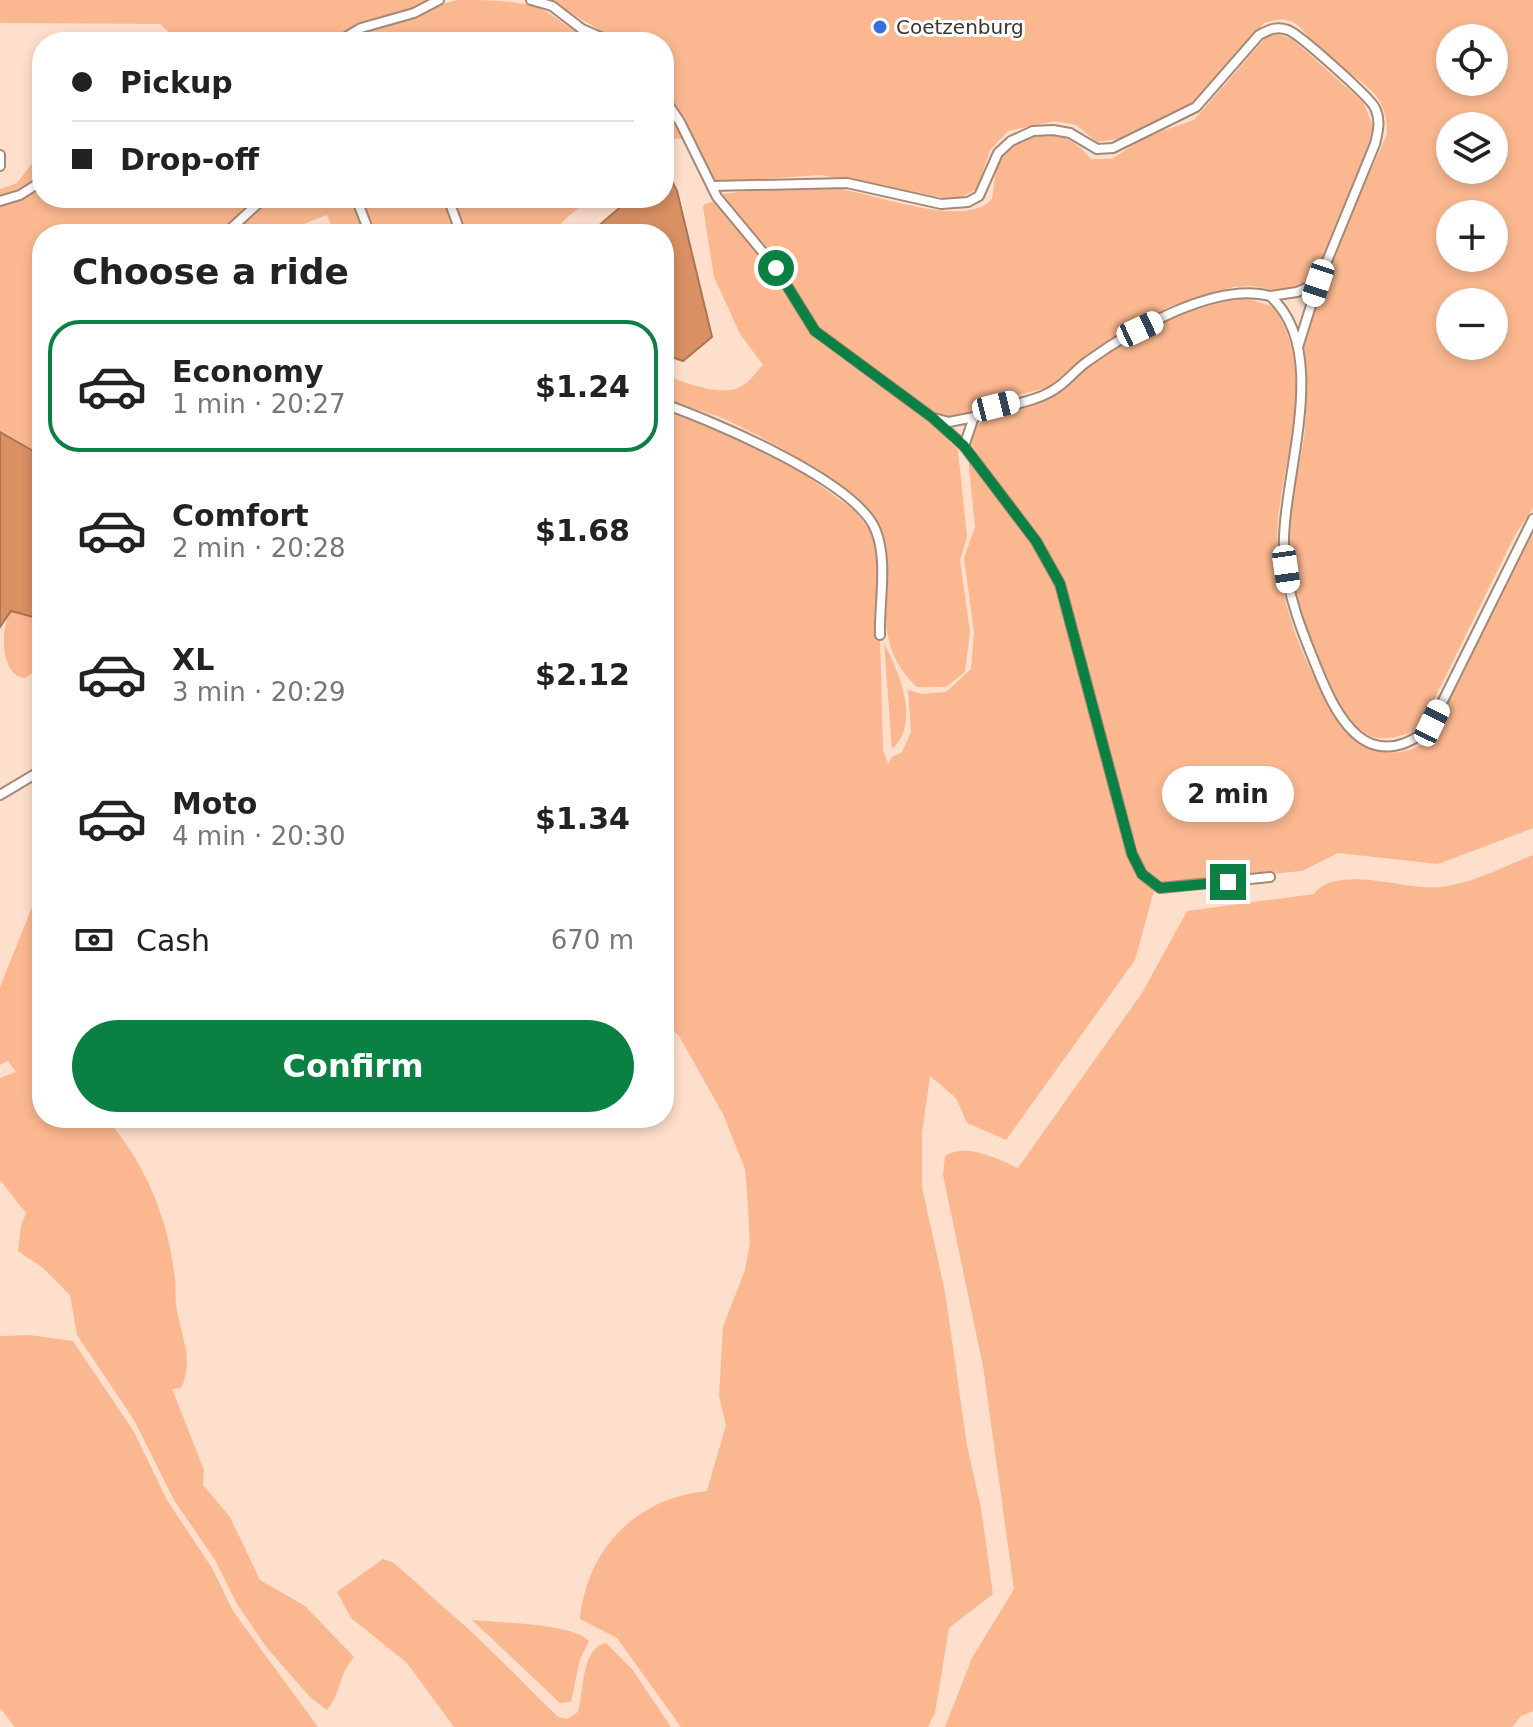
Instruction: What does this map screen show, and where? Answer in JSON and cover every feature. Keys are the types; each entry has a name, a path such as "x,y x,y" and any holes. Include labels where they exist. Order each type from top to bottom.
{"street":[{"path":"354,32 414,13 439,0"},
{"path":"531,0 552,6 589,32"},
{"path":"712,186 847,183 941,204 968,202 979,196 998,153 1011,141 1033,131 1053,130 1070,133 1097,149 1113,148 1196,107 1259,35 1280,27 1300,36 1319,57 1366,94 1376,108 1379,124 1375,144 1318,283 1296,350"},
{"path":"674,113 712,186 738,225 776,268 815,331 933,418 964,446 1036,541 1060,584 1132,854 1142,874 1160,888 1270,877"},
{"path":"0,155 0,166"},
{"path":"0,201 32,187"},
{"path":"236,224 253,208"},
{"path":"933,418 949,422 974,417 996,406 1054,391 1087,362 1173,312 1238,292 1270,296 1297,292 1318,283"},
{"path":"1270,296 1285,314 1296,350 1300,411 1284,518 1289,585 1297,620 1328,694 1346,724 1361,738 1381,746 1405,743 1422,735 1432,723 1533,519"},
{"path":"674,407 709,419 783,454 866,516 877,533 881,552 880,635"},
{"path":"964,446 974,417"},
{"path":"0,795 32,776"}],"shaded area":[{"path":"0,0 431,0 415,10 353,26 345,32 168,32 160,24 0,23"},
{"path":"457,0 488,0 539,8 577,32 359,32 415,18 425,9"},
{"path":"548,0 1533,0 1533,508 1515,535 1420,728 1399,736 1377,738 1362,731 1348,717 1322,672 1295,588 1289,526 1306,416 1304,343 1328,265 1387,134 1382,105 1375,95 1324,55 1300,27 1286,20 1264,23 1199,98 1178,112 1118,139 1097,142 1076,125 1055,121 1008,131 990,150 977,189 956,200 821,175 716,182 696,143 674,139 674,32 597,32 598,29"},
{"path":"1277,33 1292,39 1363,102 1375,130 1317,276 1309,282 1279,291 1252,286 1234,287 1170,306 1091,353 1049,387 987,403 968,415 950,417 938,414 823,334 781,267 722,194 820,187 916,207 961,211 979,208 992,199 997,163 1020,142 1032,136 1056,135 1080,147 1091,159 1112,159 1145,137 1194,120 1266,37"},
{"path":"32,163 32,208 448,208 454,224 331,224 327,215 304,224 32,224 32,450 0,432 0,189 17,183"},
{"path":"674,185 712,337 683,361 674,358 674,224 601,224 619,208 674,208"},
{"path":"716,201 754,247 815,339 929,422 958,450 967,537 960,560 970,632 965,672 946,687 917,687 902,670 893,653 886,618 885,543 877,524 861,505 814,468 760,436 717,416 674,403 674,378 705,388 727,390 745,384 763,365 740,334 714,277 705,204"},
{"path":"458,208 578,208 560,224 463,224"},
{"path":"1246,298 1274,307 1287,333 1294,362 1295,417 1278,521 1282,587 1294,630 1311,671 1339,723 1357,743 1373,750 1390,752 1407,751 1429,740 1533,528 1533,828 1438,864 1338,853 1302,871 1170,883 1157,882 1141,864 1064,584 1037,537 1019,516 969,441 985,419 994,413 1051,398 1088,366 1143,331 1183,314"},
{"path":"674,414 761,448 796,468 855,511 871,532 878,560 883,750 888,764 892,757 902,752 911,732 908,690 922,694 946,692 971,669 974,632 964,558 975,527 968,456 1045,562 1056,586 1130,863 1154,891 1135,960 1006,1140 967,1123 956,1098 930,1076 922,1133 922,1187 945,1292 967,1446 981,1508 993,1594 949,1628 935,1713 928,1727 681,1727 617,1638 580,1619 593,1570 620,1531 658,1504 707,1491 726,1425 719,1396 723,1327 745,1270 750,1243 745,1169 723,1114 674,1031"},
{"path":"0,432 32,450 32,617 11,611 0,627"},
{"path":"11,611 32,616 32,673 25,678 11,669 4,650 7,618"},
{"path":"884,643 901,682 906,712 901,738 892,749"},
{"path":"1533,855 1533,1711 1521,1716 1512,1727 945,1727 972,1658 1014,1589 983,1366 943,1175 945,1156 953,1152 972,1151 1018,1168 1142,993 1187,911 1314,894 1323,886 1349,879 1421,887 1450,886"},
{"path":"32,907 32,1128 114,1128 143,1173 161,1214 172,1257 176,1307 187,1369 181,1388 172,1389 204,1470 203,1485 230,1517 260,1580 305,1606 354,1657 327,1710 311,1698 267,1648 237,1604 215,1560 174,1500 134,1420 77,1335 70,1295 43,1268 18,1251 26,1213 0,1180 0,1078 16,1072 8,1061 0,1065 0,987"},
{"path":"29,1335 73,1341 134,1432 167,1500 212,1568 233,1611 318,1727 15,1727 0,1708 0,1336"},
{"path":"383,1559 394,1563 475,1635 558,1717 567,1719 578,1712 588,1661 598,1646 606,1643 632,1669 671,1727 454,1727 407,1663 351,1618 337,1592"},
{"path":"472,1620 551,1627 580,1635 589,1641 580,1659 571,1702 560,1703"}],"place":[{"name":"Coetzenburg","path":"880,27"}],"route":[{"path":"776,268 815,331 933,418 964,446 1048,560 1060,584 1132,854 1142,874 1160,888 1228,882"}]}
